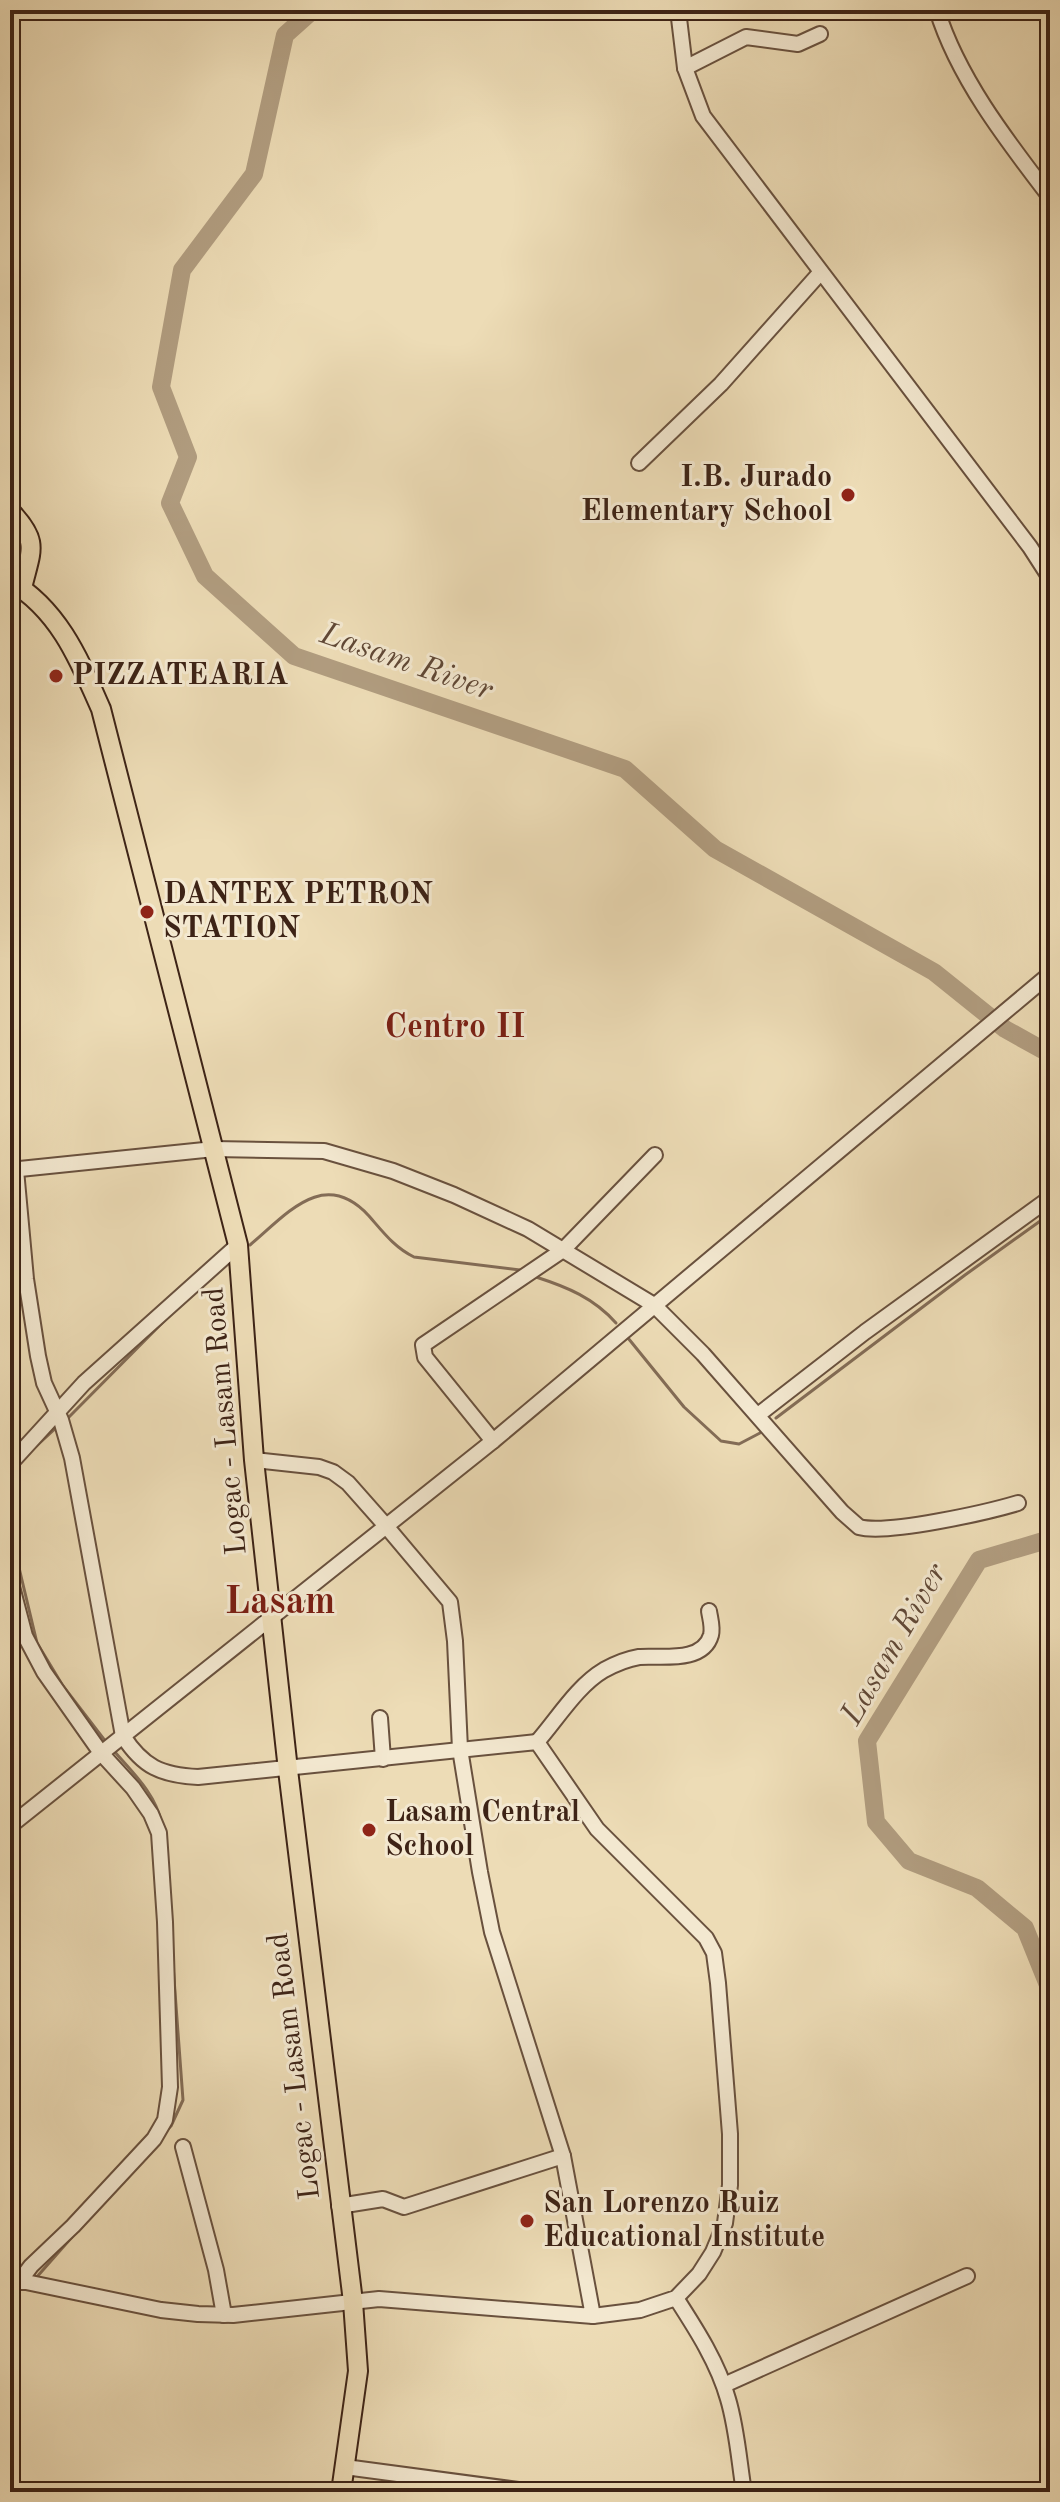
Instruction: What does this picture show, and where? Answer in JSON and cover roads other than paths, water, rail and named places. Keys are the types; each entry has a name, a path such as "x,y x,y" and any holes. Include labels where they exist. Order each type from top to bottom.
{"main road":[{"path":"10,511 30,534 32,549 16,585"},
{"name":"Logac - Lasam Road","path":"16,585 50,612 73,647 101,709 238,1245 254,1460 339,2206 353,2302 358,2371 341,2492"}],"street":[{"path":"678,10 685,68 703,116 820,273 852,310 1050,578"},
{"path":"937,10 951,46 989,111 1050,197"},
{"path":"685,68 746,37 798,44 820,34"},
{"path":"639,463 721,384 820,273"},
{"path":"10,1826 493,1441 1046,977"},
{"path":"709,1611 711,1633 709,1640 701,1647 681,1656 637,1657 602,1671 537,1742 198,1777 169,1775 150,1765 132,1750 123,1736 72,1458 44,1383 38,1356 13,1170 214,1149 324,1151 393,1171 528,1229 654,1305 859,1527 886,1528 970,1516 1018,1503"},
{"path":"493,1441 434,1370 423,1352 423,1345 563,1250 655,1155"},
{"path":"758,1415 1050,1198"},
{"path":"10,1464 57,1411 238,1245"},
{"path":"254,1460 319,1467 333,1472 348,1483 450,1602 460,1749 469,1818 492,1932 563,2156 593,2316"},
{"path":"10,1579 25,1636 37,1660 101,1753 133,1788 151,1814 159,1833 170,2087 165,2120 154,2139 73,2226 14,2282"},
{"path":"380,1718 383,1759"},
{"path":"14,2282 161,2310 224,2315 379,2299 593,2316 640,2310 676,2298 699,2274 713,2252 725,2223 730,2185 730,2134 714,1953 706,1938 597,1829 537,1742"},
{"path":"183,2147 216,2270 224,2315"},
{"path":"339,2206 383,2199 404,2207 563,2156"},
{"path":"724,2385 967,2276"},
{"path":"676,2298 692,2322 724,2385 744,2492"},
{"path":"345,2467 533,2492"}],"waterway":[{"name":"Lasam River","path":"313,10 285,35 254,174 182,270 161,387 188,457 170,503 205,576 294,656 625,769 715,849 934,972 1005,1029 1050,1054"},
{"path":"250,1245 306,1200 321,1195 337,1196 352,1202 395,1244 414,1257 520,1270"},
{"path":"776,1418 1050,1214"},
{"path":"536,1277 579,1294 616,1323"},
{"path":"68,1418 175,1310"},
{"path":"628,1338 684,1407 721,1441 739,1444 760,1433"},
{"path":"32,1450 57,1427"},
{"path":"10,1530 37,1643 63,1686 106,1742"},
{"name":"Lasam River","path":"1050,1539 979,1560 867,1741 876,1822 909,1861 977,1888 1025,1928 1050,1990"},
{"path":"114,1751 149,1793 161,1822"},
{"path":"165,2132 183,2100 173,1965"},
{"path":"35,2279 72,2237"},
{"path":"10,2298 20,2290"}],"place":[{"name":"I.B. Jurado Elementary School","path":"848,495"},
{"name":"PIZZATEARIA","path":"56,676"},
{"name":"DANTEX PETRON STATION","path":"147,912"},
{"name":"Lasam Central School","path":"369,1830"},
{"name":"San Lorenzo Ruiz Educational Institute","path":"527,2221"}],"district":[{"name":"Centro II","path":"455,1028"},
{"name":"Lasam","path":"280,1603"}]}
